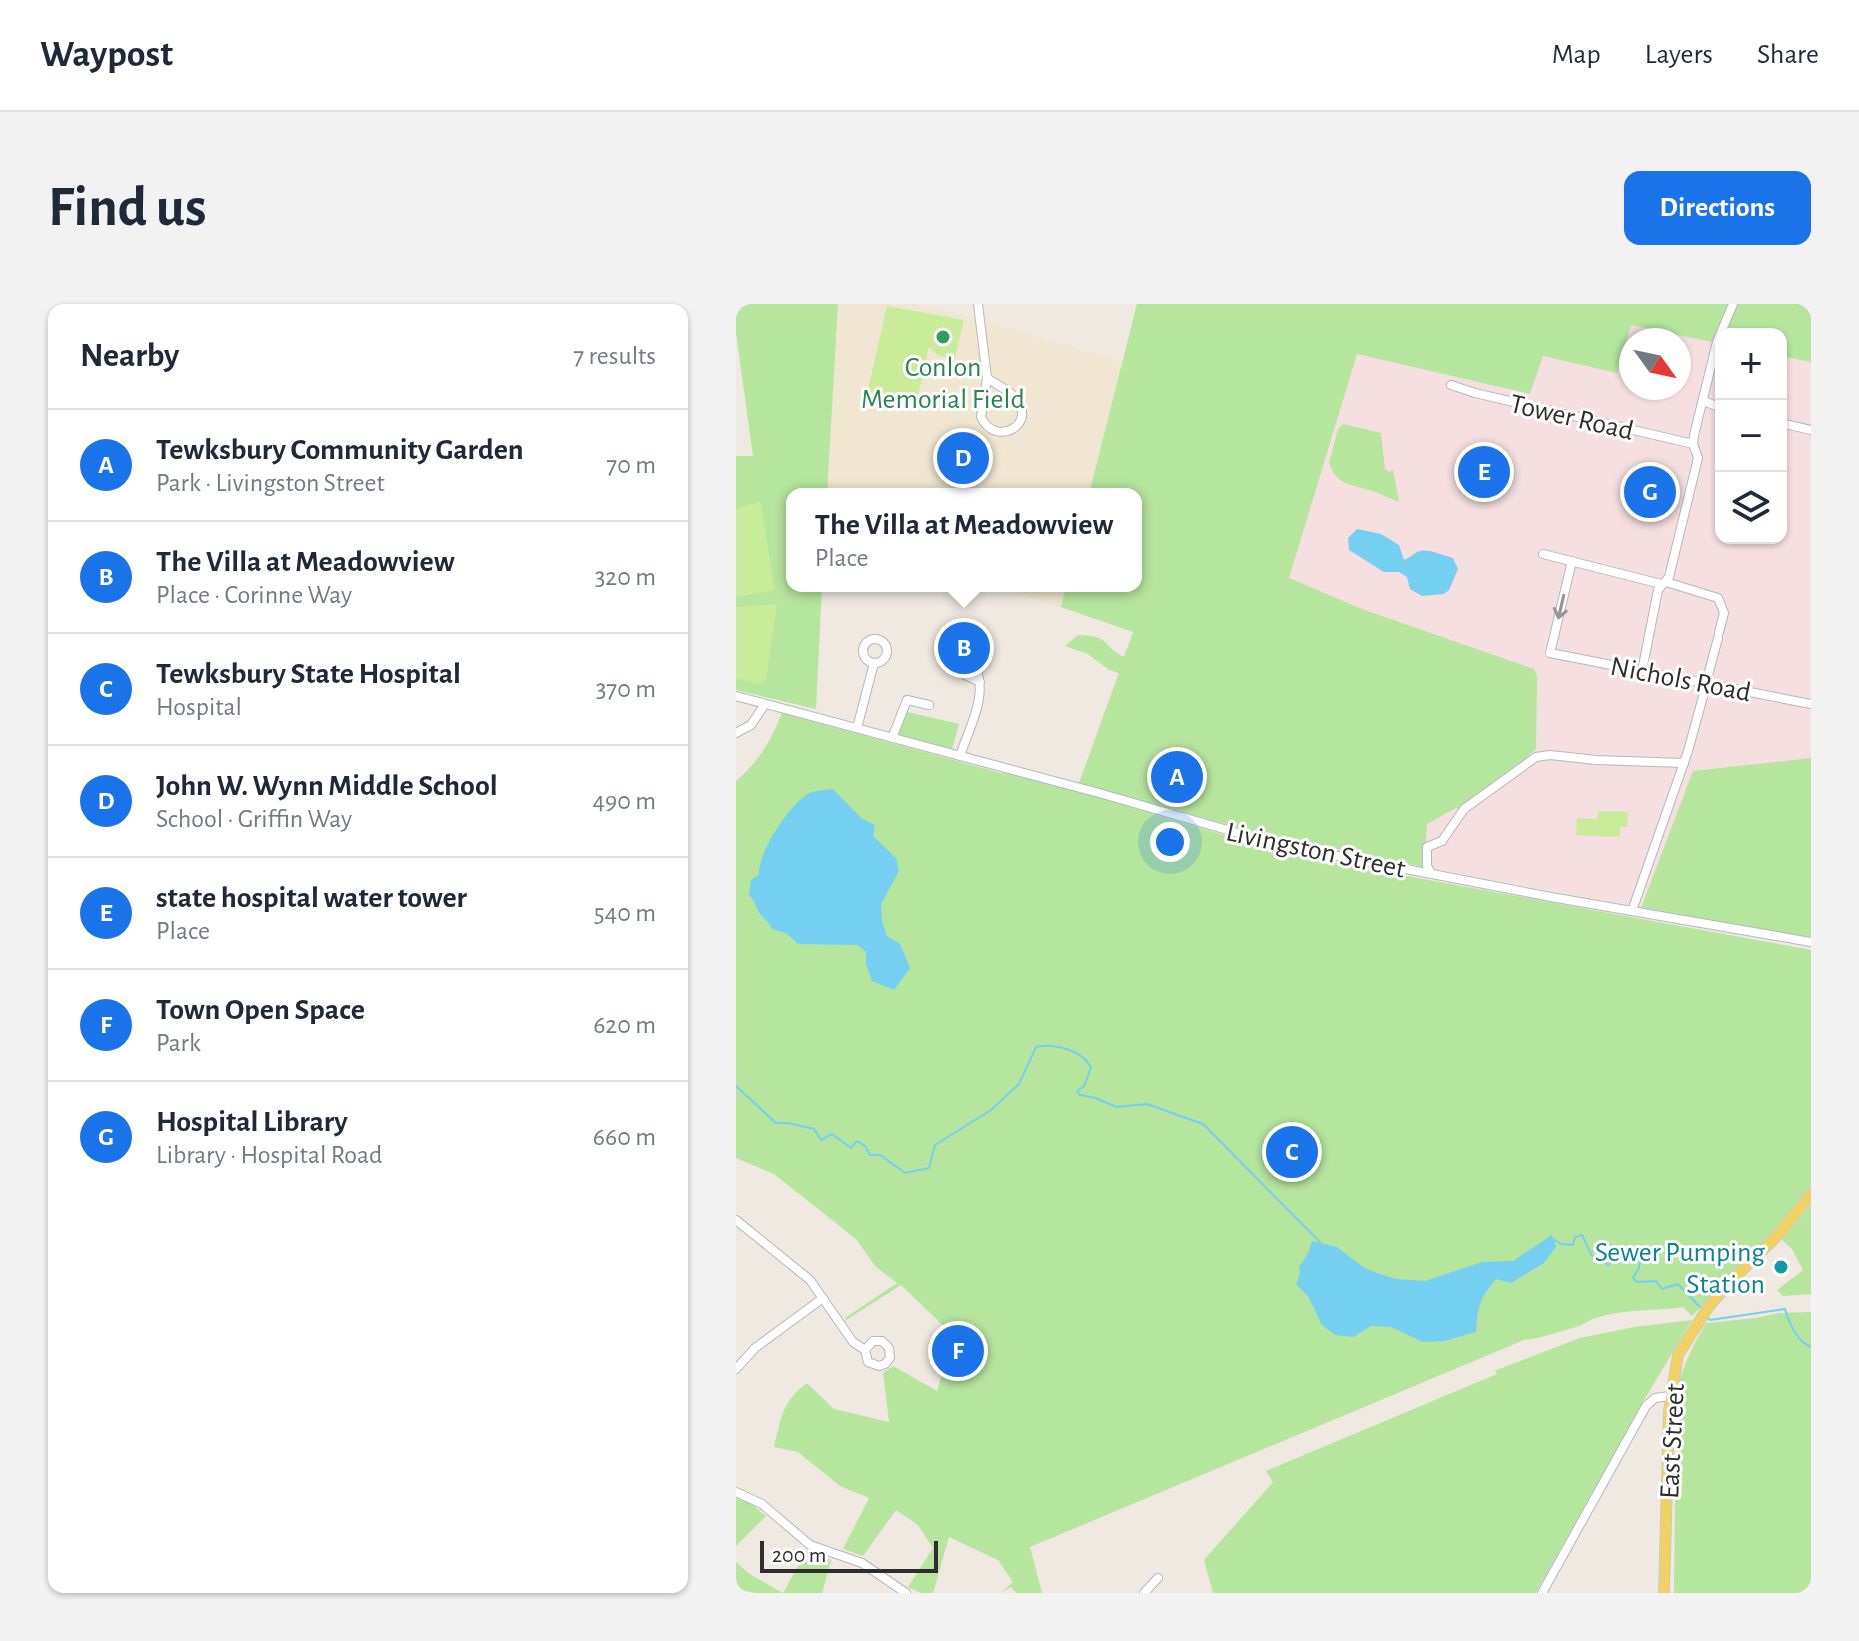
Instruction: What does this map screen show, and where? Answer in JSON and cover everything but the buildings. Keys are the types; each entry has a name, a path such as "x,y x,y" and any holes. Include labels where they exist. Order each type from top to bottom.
{"main road":[{"name":"East Street","path":"1664,1593 1670,1396 1678,1355 1702,1316 1733,1279 1778,1235 1811,1194"}],"street":[{"path":"978,304 987,378 981,417 995,431 1016,428 1022,409 1010,393 987,378"},
{"path":"1642,671 1652,611 1664,583 1698,458 1693,444 1717,342 1733,304"},
{"name":"Tower Road","path":"1451,385 1693,444"},
{"path":"1704,401 1715,406"},
{"path":"1787,424 1811,430"},
{"path":"1543,554 1718,598 1724,613 1709,672"},
{"name":"Nichols Road","path":"1572,561 1550,653 1811,704"},
{"path":"857,728 874,663"},
{"path":"960,756 979,703 980,682"},
{"path":"1632,911 1684,763 1707,682"},
{"name":"Livingston Street","path":"736,696 1273,843 1811,942"},
{"path":"892,738 907,700 929,705"},
{"path":"736,733 751,725 765,704"},
{"path":"1431,873 1427,866 1427,847 1442,841 1464,809 1536,757 1550,755 1684,763"},
{"path":"736,1220 810,1280 853,1342 865,1350"},
{"path":"736,1369 755,1348 823,1298"},
{"path":"1542,1593 1646,1406 1651,1399 1670,1396"},
{"path":"736,1492 762,1504 810,1545 862,1563 906,1593"},
{"path":"1144,1593 1158,1578"}],"shaded area":[{"path":"838,304 914,304 975,318 1122,362 1090,488 827,488"},
{"path":"1137,304 1811,304 1811,939 1294,842 1079,783 1133,632 1061,607 1065,592 1142,592 1142,488 1091,488"},
{"path":"1017,592 1065,592 1061,607"}],"green space":[{"path":"736,304 838,304 827,488 786,488 786,592 822,592 816,709 736,690 736,456 753,456 736,333"},
{"path":"1137,304 1811,304 1811,362 1787,357 1787,328 1715,328 1715,343 1691,338 1691,328 1631,325 1630,328 1619,328 1617,373 1543,356 1530,394 1357,354 1289,578 1362,609 1534,669 1537,677 1536,749 1513,770 1459,809 1427,824 1424,867 1254,832 1079,783 1119,673 1109,670 1088,654 1065,646 1078,635 1096,637 1124,657 1133,632 1061,607 1065,592 1142,592 1142,488 1091,488"},
{"path":"887,306 964,320 954,361 936,354 929,347 916,404 867,394"},
{"path":"1343,424 1381,433 1385,469 1389,472 1393,470 1399,502 1344,482 1336,476 1329,463 1338,429"},
{"path":"761,501 774,590 736,597 736,509"},
{"path":"777,604 766,680 759,684 736,678 736,607"},
{"path":"903,711 959,724 952,749 897,735"},
{"path":"782,713 1001,773 1038,779 1287,854 1811,950 1811,1186 1775,1230 1692,1316 1683,1307 1617,1313 1524,1340 1030,1547 1042,1593 1016,1593 1011,1587 1001,1593 1013,1582 998,1560 949,1537 933,1593 921,1593 908,1587 933,1548 918,1525 896,1510 863,1556 843,1549 869,1498 840,1486 798,1452 774,1447 787,1404 807,1383 834,1409 889,1422 883,1373 893,1366 937,1391 954,1336 901,1285 846,1320 897,1283 875,1266 856,1239 774,1174 736,1158 736,781 764,750"},
{"path":"1811,758 1811,939 1641,908 1693,771"},
{"path":"1598,811 1628,812 1627,827 1620,827 1620,837 1576,835 1577,818 1597,819"},
{"path":"1811,1204 1811,1294 1783,1296 1777,1290 1803,1270 1792,1249 1782,1240"},
{"path":"1811,1312 1811,1593 1674,1593 1676,1400 1691,1351 1706,1323"},
{"path":"1692,1320 1536,1593 1213,1593 1204,1560 1273,1482 1266,1471 1497,1374 1495,1371 1499,1369 1580,1338"},
{"path":"736,1498 751,1504 766,1516 736,1546"},
{"path":"807,1550 831,1560 822,1593 783,1593"},
{"path":"736,1562 748,1573 783,1593 736,1589"}],"water":[{"path":"1357,529 1381,534 1399,545 1404,560 1425,550 1453,558 1458,569 1449,590 1444,594 1422,596 1410,589 1407,577 1399,572 1384,572 1349,550 1348,538"},
{"path":"833,789 861,818 875,825 873,836 896,858 899,871 881,904 882,921 887,936 900,944 910,968 894,990 872,981 866,964 866,952 858,945 798,944 786,933 772,929 749,895 751,880 759,875 763,855 792,808 808,794"},
{"path":"1552,1235 1556,1247 1544,1263 1511,1283 1496,1279 1490,1286 1480,1304 1476,1332 1444,1341 1423,1342 1391,1327 1371,1326 1353,1337 1335,1335 1322,1325 1308,1296 1296,1284 1299,1267 1312,1241 1337,1247 1363,1267 1377,1273 1396,1279 1425,1281 1482,1262 1513,1261"}],"waterway":[{"path":"736,1086 776,1123 814,1129 821,1140 832,1134 851,1148 857,1141 865,1146 870,1155 880,1155 905,1173 929,1168 935,1145 991,1110 1019,1084 1036,1047 1067,1049 1082,1057 1091,1068 1084,1086 1077,1091 1080,1095 1116,1107 1147,1104 1203,1124 1320,1242"},
{"path":"1552,1243 1555,1240 1573,1245 1575,1237 1582,1235 1592,1256 1608,1265 1629,1250 1636,1249 1641,1255 1633,1278 1637,1282 1656,1281 1662,1289 1678,1284 1700,1307"},
{"path":"1708,1318 1785,1309 1791,1326 1811,1347"}],"place":[{"name":"Conlon Memorial Field","path":"943,337"},
{"name":"John W. Wynn Middle School","path":"963,458"},
{"name":"state hospital water tower","path":"1484,472"},
{"name":"Hospital Library","path":"1650,492"},
{"name":"The Villa at Meadowview","path":"964,648"},
{"name":"Tewksbury Community Garden","path":"1177,777"},
{"name":"Tewksbury State Hospital","path":"1292,1152"},
{"name":"Sewer Pumping Station","path":"1781,1267"},
{"name":"Town Open Space","path":"958,1351"}]}
